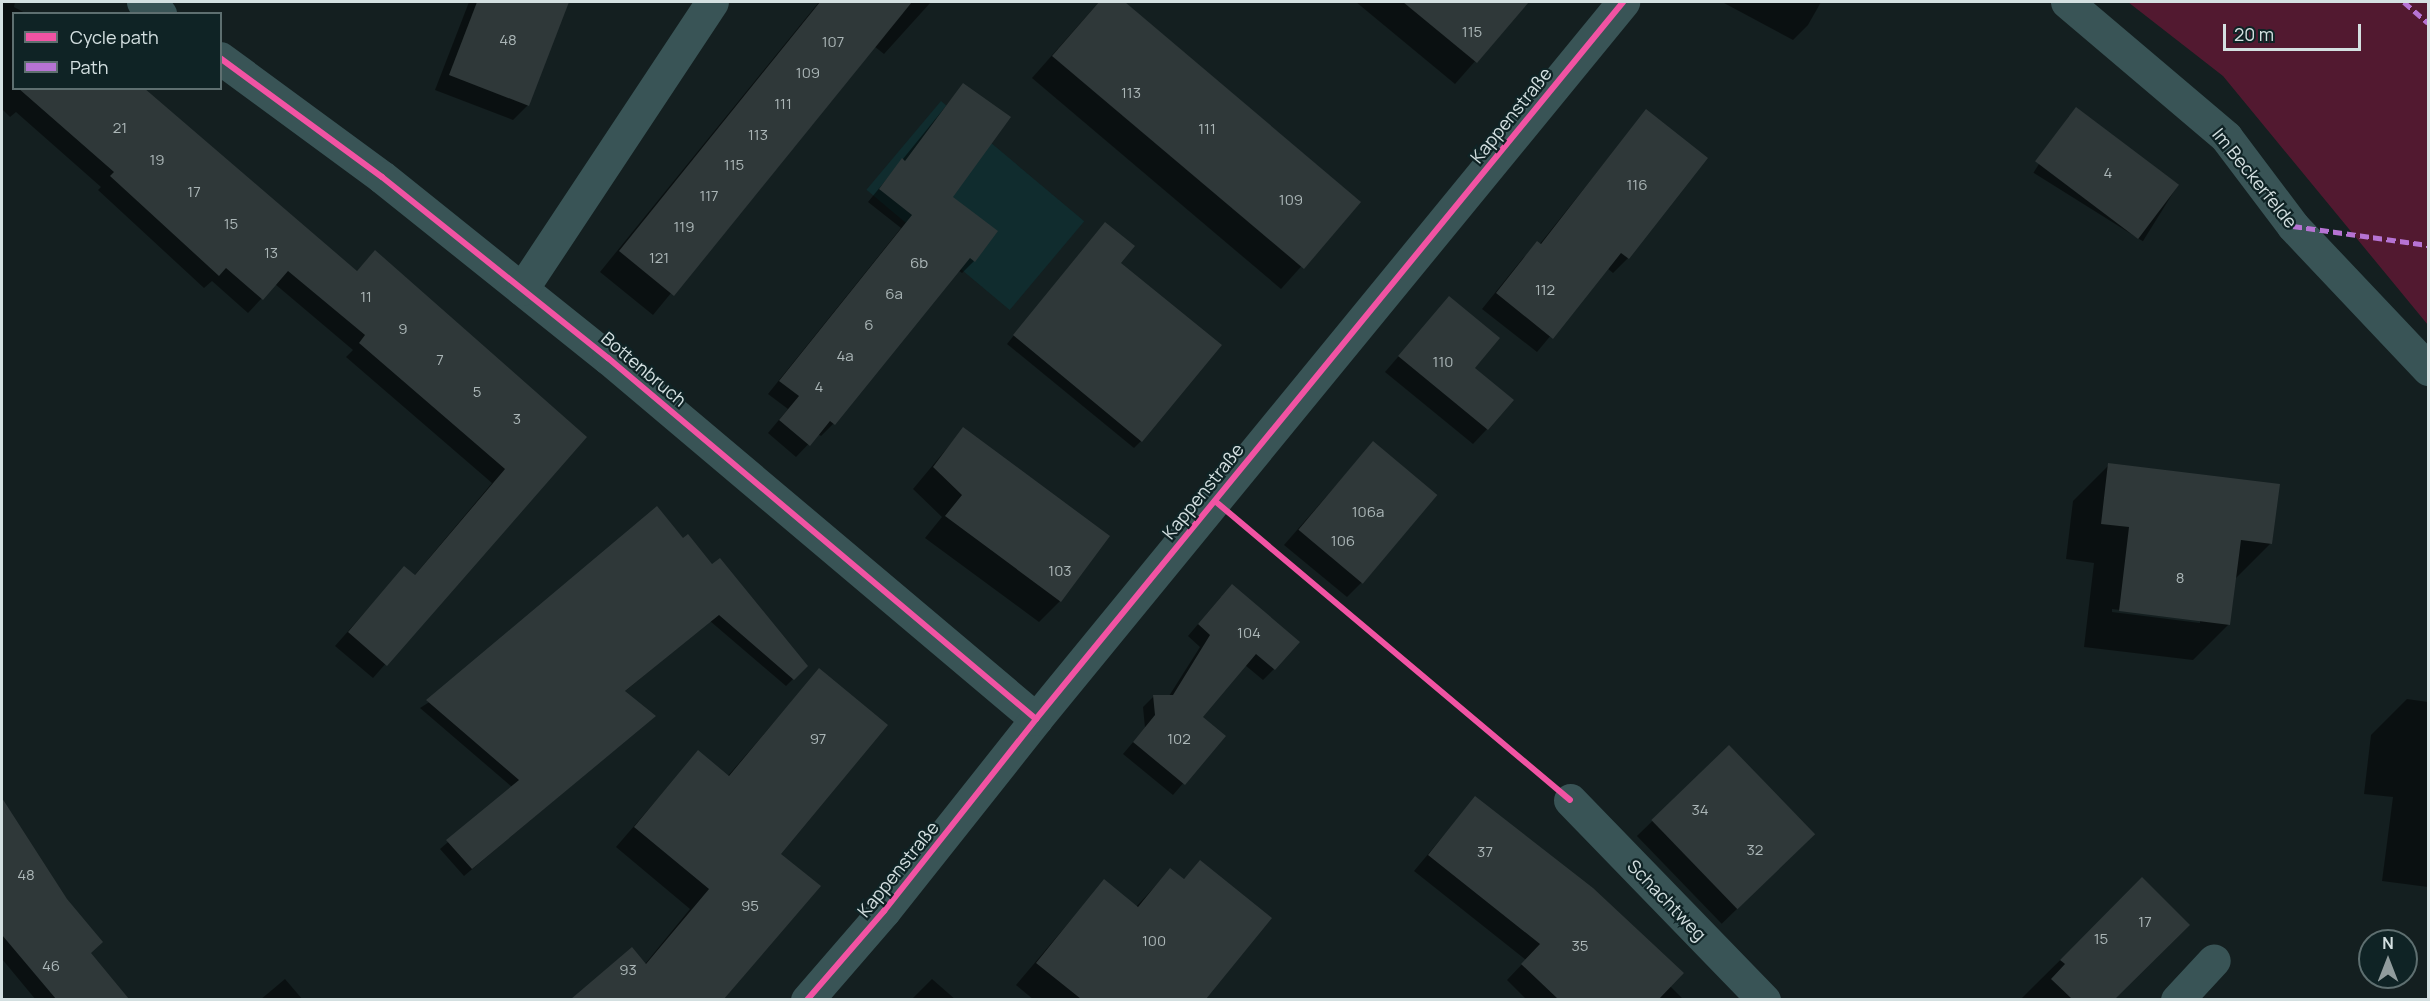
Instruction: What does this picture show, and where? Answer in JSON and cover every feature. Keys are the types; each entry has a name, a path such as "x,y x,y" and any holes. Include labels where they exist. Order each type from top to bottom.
{"street":[{"path":"143,2 157,12"},
{"path":"522,289 712,2"},
{"name":"Kappenstraße","path":"807,999 884,911 1036,719 1623,2"},
{"name":"Im Beckerfelde","path":"2067,2 2226,137 2293,226 2428,369"},
{"name":"Bottenbruch","path":"222,59 382,177 522,289 1036,719"},
{"name":"Schachtweg","path":"1570,800 1764,999"},
{"path":"2176,999 2214,960"}],"shaded area":[{"path":"2128,2 2428,2 2428,325 2223,76"},
{"path":"941,101 1084,221 1010,310 866,190"}],"building":[{"path":"477,2 569,2 529,106 449,75"},
{"path":"820,2 912,2 674,296 619,251"},
{"path":"1099,2 1125,2 1361,202 1304,269 1052,56"},
{"path":"1403,2 1529,2 1477,63"},
{"path":"963,83 1011,117 953,197 998,231 975,262 970,258 835,425 830,421 810,446 779,420 799,396 779,381 912,215 879,189 902,158 905,161"},
{"path":"20,90 146,90 357,271 375,250 587,437 387,666 348,632 404,566 415,575 505,469 359,343 365,335 288,271 263,300 226,268 219,276 110,176 114,172"},
{"path":"2076,107 2179,185 2138,239 2035,161"},
{"path":"1646,109 1708,158 1629,259 1621,253 1553,339 1496,293 1537,241 1541,244"},
{"path":"1105,222 1135,246 1121,263 1222,345 1142,442 1013,335"},
{"path":"1449,296 1500,338 1475,368 1514,400 1488,430 1398,356"},
{"path":"963,427 1110,536 1061,602 945,516 962,495 933,467"},
{"path":"1373,441 1437,495 1363,584 1298,530"},
{"path":"2108,463 2280,484 2272,544 2241,540 2230,625 2119,611 2129,527 2101,524"},
{"path":"657,506 683,538 688,534 712,564 720,558 808,666 794,680 719,615 625,691 656,716 472,869 446,840 519,780 426,700"},
{"path":"1232,584 1300,642 1275,670 1256,654 1203,717 1226,736 1185,785 1133,742 1155,715 1153,695 1173,695 1210,635 1198,624"},
{"path":"819,668 888,725 781,854 821,886 724,999 571,999 632,947 646,964 709,889 634,827 698,750 729,776"},
{"path":"1729,745 1815,834 1737,909 1651,820"},
{"path":"1475,796 1593,888 1684,973 1659,999 1558,999 1521,964 1540,944 1428,855"},
{"path":"2,798 67,899 103,942 91,953 129,999 56,999 2,935"},
{"path":"1200,860 1272,918 1206,999 1081,999 1036,963 1104,879 1138,907 1170,868 1184,879"},
{"path":"2142,877 2190,925 2115,999 2072,999 2051,979 2065,964 2060,960"}],"marked path":[{"path":"2404,2 2428,23"},
{"path":"2293,226 2428,245"}],"cycle path":[{"path":"807,1000 884,911 1036,719 1623,2"},
{"path":"222,59 382,177 608,358 1036,719"},
{"path":"1215,501 1570,800"}]}
